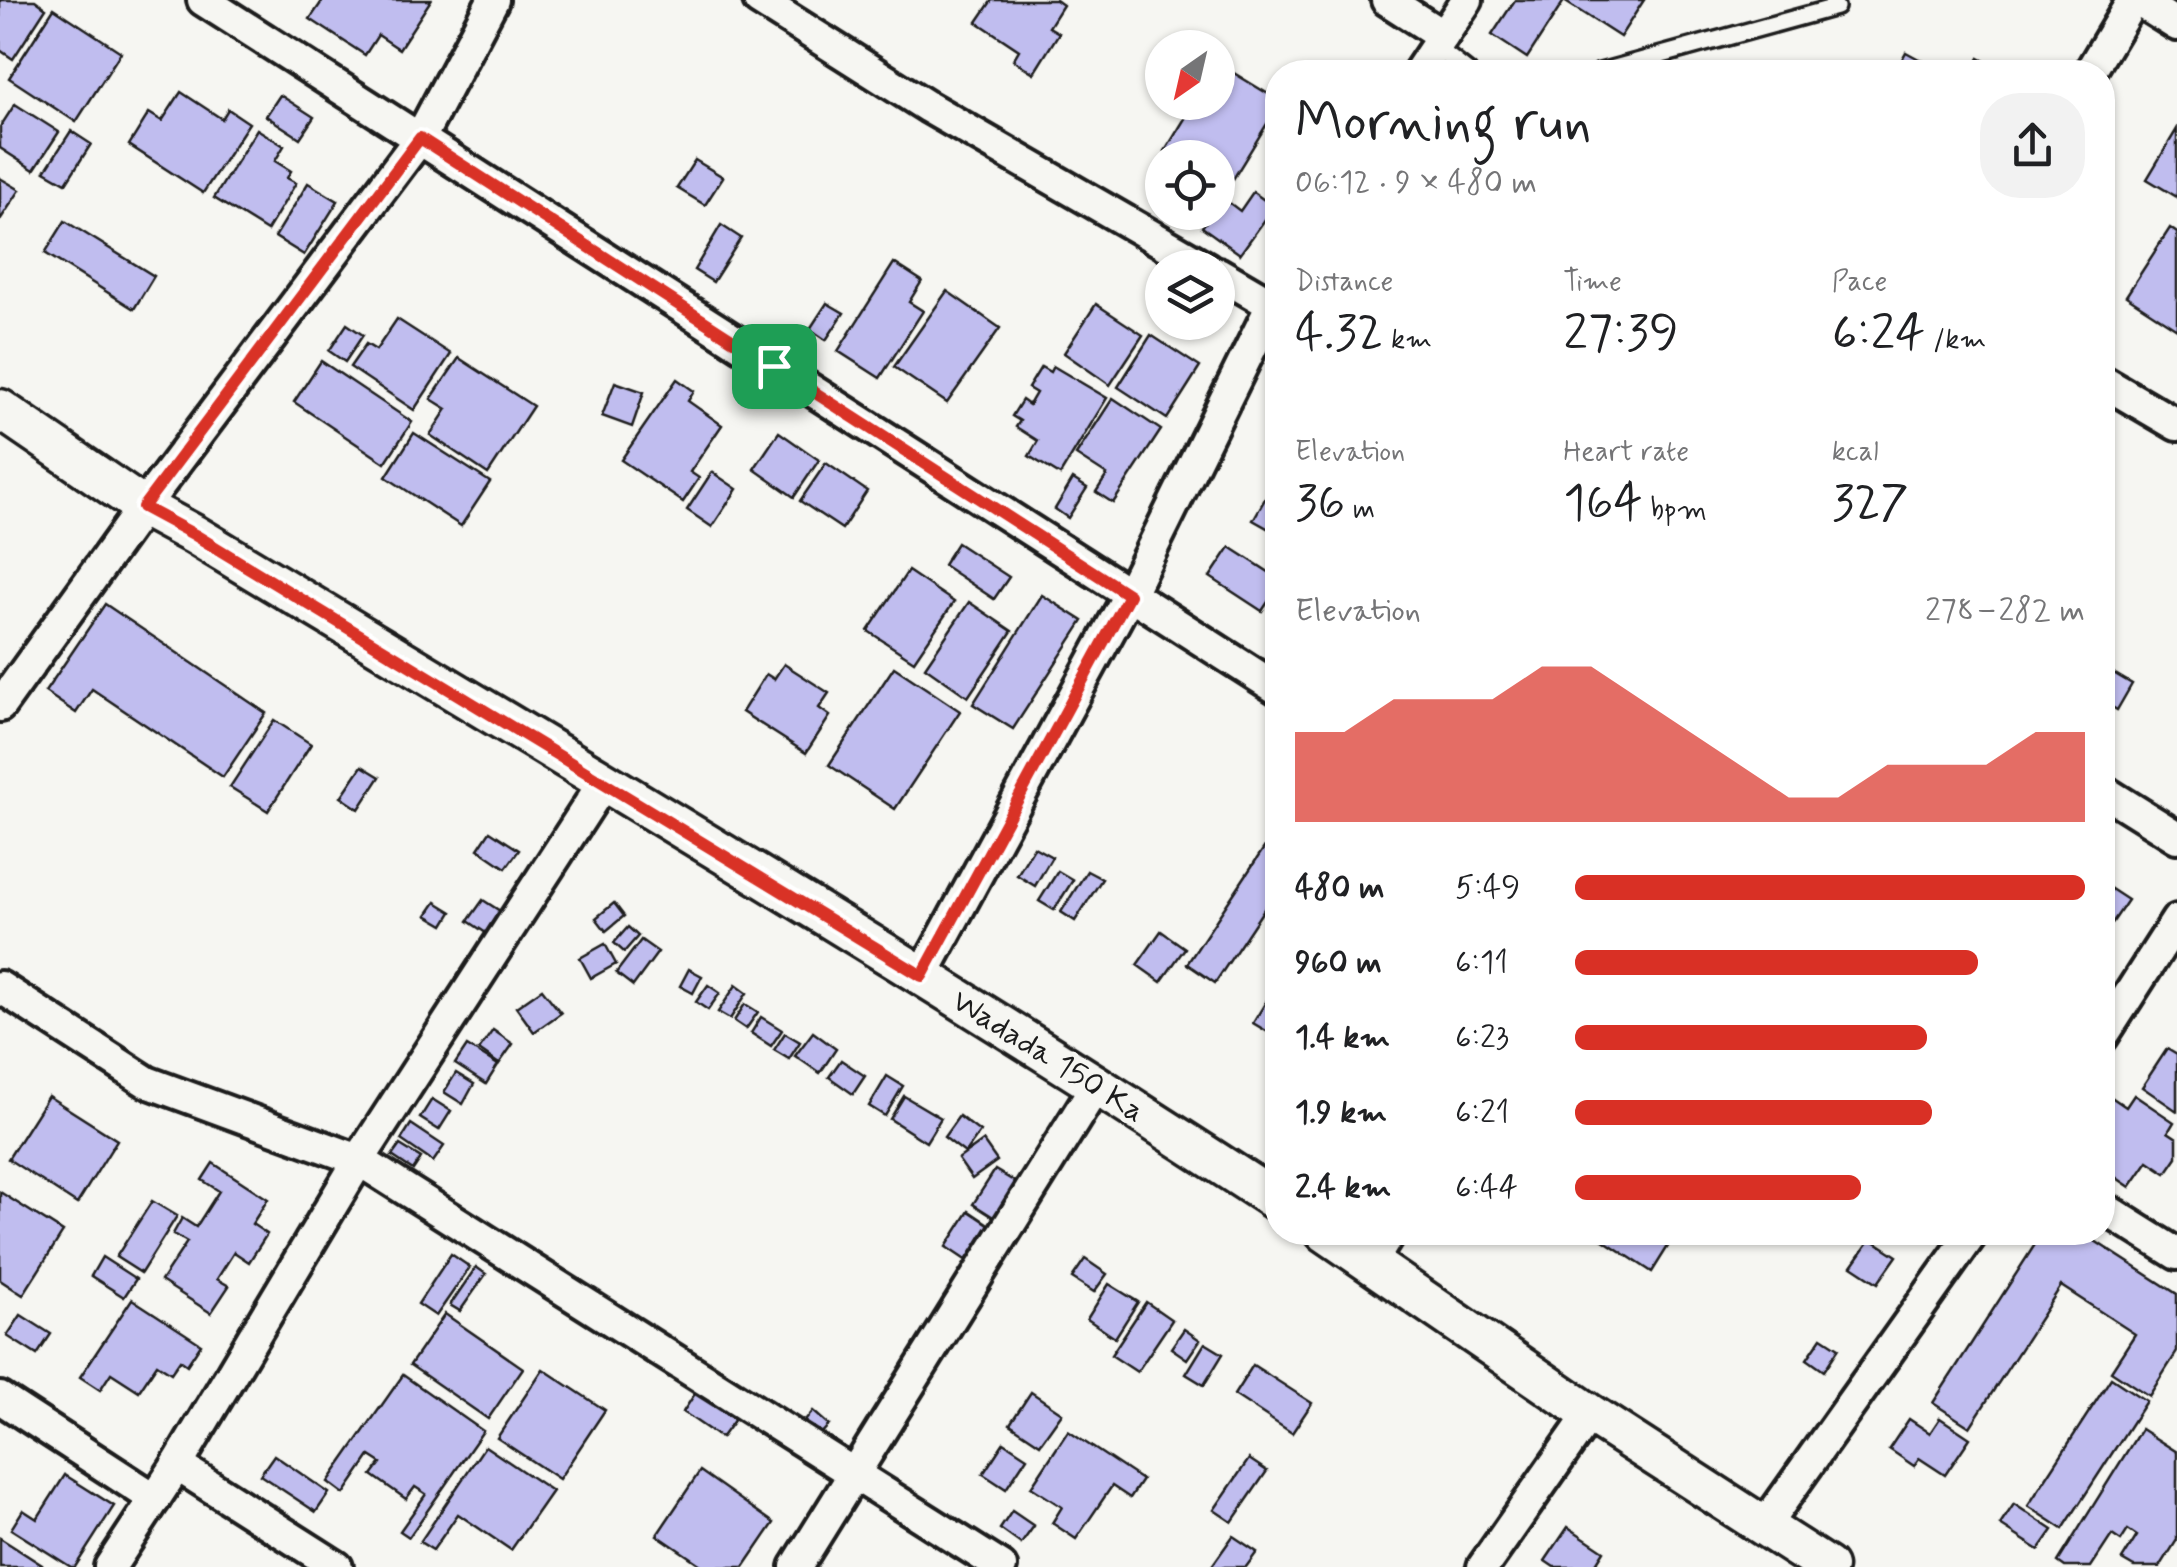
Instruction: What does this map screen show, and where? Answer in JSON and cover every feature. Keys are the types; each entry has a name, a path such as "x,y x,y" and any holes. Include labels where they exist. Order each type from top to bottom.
{"street":[{"path":"203,0 1265,681"},
{"path":"0,706 143,507 420,138 494,0"},
{"path":"759,0 928,107 1176,250"},
{"path":"1387,0 1440,41"},
{"path":"1427,60 1468,0"},
{"path":"2098,60 2135,0 2177,25"},
{"path":"1235,281 1265,296"},
{"path":"922,976 1129,595 1265,321"},
{"path":"2115,389 2177,425"},
{"name":"Wadada 150 Ka","path":"0,409 143,507 922,976 1265,1194"},
{"path":"110,1567 178,1465 358,1160 604,782"},
{"path":"2115,798 2177,837"},
{"path":"2115,1017 2177,920"},
{"path":"0,987 148,1082 358,1160 1001,1567"},
{"path":"796,1567 1097,1084"},
{"path":"2115,1214 2177,1254"},
{"path":"1765,1525 1964,1245"},
{"path":"1380,1248 1590,1414 1828,1567"},
{"path":"0,1398 155,1499"},
{"path":"1484,1567 1590,1414"},
{"path":"178,1465 336,1567"}],"lane":[{"path":"1644,60 1836,7"},
{"path":"1440,41 1457,60"}],"building":[{"path":"0,0 35,0 46,8 13,59 0,50"},
{"path":"323,0 431,0 399,49 378,35 365,55 310,19"},
{"path":"992,0 1056,0 1063,5 1049,27 1059,33 1034,73 1013,60 1019,50 977,22"},
{"path":"1515,0 1644,0 1620,37 1564,1 1527,58 1492,35"},
{"path":"54,8 121,52 76,122 9,78"},
{"path":"1906,52 1921,60 1902,60"},
{"path":"1235,74 1265,92 1265,127 1235,176 1235,140 1172,140 1184,120 1235,120"},
{"path":"181,92 222,119 228,109 249,123 203,193 129,145 149,113 162,121"},
{"path":"280,95 314,117 300,138 266,116"},
{"path":"15,104 59,132 34,170 0,148 0,127"},
{"path":"257,129 284,146 275,161 291,171 287,178 296,183 267,231 214,198"},
{"path":"2177,129 2177,197 2147,179"},
{"path":"71,131 91,144 66,183 45,171"},
{"path":"695,160 723,177 705,205 677,188"},
{"path":"0,178 20,190 0,220"},
{"path":"308,183 338,201 304,255 275,237"},
{"path":"1253,192 1265,201 1265,219 1240,254 1206,230 1235,230 1235,207 1240,211"},
{"path":"65,221 154,276 134,309 45,253"},
{"path":"721,225 741,238 713,282 694,270"},
{"path":"2170,228 2177,233 2177,329 2126,296"},
{"path":"894,263 922,281 909,302 923,311 880,378 838,351"},
{"path":"947,291 1000,328 947,403 894,367"},
{"path":"827,303 844,313 826,340 810,329"},
{"path":"1096,304 1143,335 1110,385 1064,353"},
{"path":"397,319 451,354 414,410 350,367 366,344 376,350"},
{"path":"347,324 363,335 345,362 329,351"},
{"path":"1148,340 1159,340 1200,367 1167,419 1118,387"},
{"path":"459,358 533,406 488,474 430,435 447,409 431,399"},
{"path":"321,361 412,422 385,463 294,402"},
{"path":"1053,366 1107,398 1060,475 1029,456 1038,441 1016,427 1020,421 1012,416 1022,400 1029,405 1036,393 1028,388 1041,367 1050,372"},
{"path":"677,379 694,391 688,401 722,425 690,472 699,478 683,502 621,460"},
{"path":"615,382 644,392 632,427 602,416"},
{"path":"1113,398 1161,430 1113,503 1096,492 1107,475 1076,455"},
{"path":"779,432 819,460 794,497 754,469"},
{"path":"414,433 490,482 461,526 386,477"},
{"path":"826,463 867,491 842,529 800,501"},
{"path":"712,472 737,489 712,527 687,510"},
{"path":"1073,479 1087,488 1068,518 1055,509"},
{"path":"1265,499 1265,527 1253,520"},
{"path":"957,543 1009,577 994,599 943,565"},
{"path":"1230,547 1265,570 1265,606 1262,611 1210,577"},
{"path":"908,571 954,602 914,661 868,631"},
{"path":"1042,595 1083,621 1013,729 973,704"},
{"path":"969,602 1012,631 968,697 925,667"},
{"path":"105,604 266,713 223,777 92,689 76,713 45,692"},
{"path":"784,664 829,693 819,708 830,716 806,753 742,712 766,674 774,679"},
{"path":"894,667 960,711 895,809 829,765"},
{"path":"2115,674 2132,684 2115,709"},
{"path":"274,720 311,744 268,811 230,787"},
{"path":"362,766 380,777 359,809 341,797"},
{"path":"490,831 519,850 506,868 478,849"},
{"path":"1034,847 1052,857 1035,886 1017,875"},
{"path":"1265,847 1265,908 1215,983 1187,964"},
{"path":"1058,871 1073,880 1054,910 1039,901"},
{"path":"1087,871 1102,879 1075,921 1061,912"},
{"path":"2115,892 2128,900 2115,919"},
{"path":"483,900 500,911 486,933 468,921"},
{"path":"436,902 452,912 444,925 427,915"},
{"path":"614,903 624,916 606,931 596,918"},
{"path":"628,927 638,936 624,952 614,943"},
{"path":"1161,931 1185,948 1161,982 1137,965"},
{"path":"641,940 658,952 633,986 616,973"},
{"path":"605,944 616,964 591,978 580,958"},
{"path":"689,969 702,976 693,993 680,986"},
{"path":"708,985 720,993 708,1010 696,1002"},
{"path":"736,985 747,993 730,1019 718,1012"},
{"path":"542,989 561,1013 534,1032 516,1007"},
{"path":"1265,1003 1265,1030 1253,1023"},
{"path":"745,1004 758,1012 746,1029 734,1021"},
{"path":"761,1017 782,1030 771,1046 751,1033"},
{"path":"493,1030 513,1044 499,1064 479,1050"},
{"path":"813,1032 836,1049 820,1073 795,1056"},
{"path":"785,1033 800,1042 789,1059 774,1050"},
{"path":"467,1046 498,1065 486,1084 455,1064"},
{"path":"2167,1049 2177,1055 2177,1111 2142,1087"},
{"path":"841,1060 865,1076 853,1094 829,1077"},
{"path":"456,1073 474,1084 463,1104 444,1092"},
{"path":"887,1076 903,1086 885,1116 869,1106"},
{"path":"2134,1095 2174,1122 2168,1132 2177,1138 2177,1157 2166,1173 2148,1161 2130,1187 2115,1177 2115,1100 2126,1107"},
{"path":"48,1096 117,1140 77,1204 8,1159"},
{"path":"904,1096 941,1118 926,1142 890,1119"},
{"path":"432,1099 451,1111 439,1130 420,1118"},
{"path":"959,1116 980,1132 965,1153 944,1137"},
{"path":"411,1124 444,1146 433,1162 401,1140"},
{"path":"983,1141 997,1161 972,1179 958,1159"},
{"path":"400,1145 421,1158 413,1170 392,1156"},
{"path":"213,1163 268,1199 252,1224 267,1234 249,1262 234,1252 217,1279 229,1286 211,1313 161,1281 187,1242 173,1234 182,1218 196,1227 219,1191 202,1180"},
{"path":"995,1170 1017,1183 995,1218 973,1204"},
{"path":"0,1192 63,1232 23,1295 0,1280"},
{"path":"152,1201 177,1216 141,1273 116,1257"},
{"path":"969,1211 990,1225 967,1261 946,1247"},
{"path":"1611,1245 1669,1245 1652,1272"},
{"path":"1867,1245 1880,1245 1897,1256 1878,1283 1852,1266"},
{"path":"2035,1245 2101,1245 2177,1294 2177,1352 2149,1396 2111,1371 2135,1334 2061,1286 1970,1427 1933,1403"},
{"path":"451,1254 470,1267 436,1316 418,1304"},
{"path":"102,1257 136,1279 124,1297 91,1276"},
{"path":"1085,1259 1107,1274 1094,1292 1072,1278"},
{"path":"476,1267 486,1274 460,1311 450,1305"},
{"path":"1109,1284 1138,1302 1115,1338 1087,1319"},
{"path":"132,1299 201,1344 187,1365 180,1360 171,1373 157,1364 139,1391 111,1373 100,1390 80,1377"},
{"path":"1146,1302 1172,1320 1137,1372 1111,1355"},
{"path":"445,1314 523,1368 488,1419 410,1365"},
{"path":"21,1315 51,1334 37,1355 7,1336"},
{"path":"1184,1329 1200,1340 1187,1359 1171,1348"},
{"path":"1822,1337 1839,1348 1824,1371 1807,1359"},
{"path":"1205,1343 1223,1354 1204,1385 1186,1374"},
{"path":"1253,1365 1312,1403 1292,1433 1234,1395"},
{"path":"543,1369 605,1410 559,1479 497,1438"},
{"path":"403,1375 483,1431 409,1537 400,1531 426,1494 415,1487 406,1499 372,1475 381,1463 370,1456 344,1494 328,1482"},
{"path":"2111,1378 2146,1401 2063,1529 2028,1506"},
{"path":"696,1392 735,1419 721,1438 683,1412"},
{"path":"1031,1392 1062,1413 1040,1444 1010,1424"},
{"path":"813,1411 829,1425 817,1438 802,1425"},
{"path":"1940,1418 1970,1438 1945,1475 1919,1458 1914,1466 1889,1449 1909,1419 1930,1433"},
{"path":"2141,1429 2177,1452 2177,1540 2160,1567 2134,1567 2122,1560 2137,1536 2128,1530 2121,1541 2112,1535 2091,1567 2065,1567 2058,1562"},
{"path":"1068,1431 1142,1480 1130,1498 1112,1486 1076,1539 1052,1523 1062,1507 1031,1487"},
{"path":"1004,1442 1027,1457 1006,1489 983,1474"},
{"path":"485,1446 552,1491 511,1550 458,1514 433,1550 420,1542"},
{"path":"274,1455 329,1493 316,1512 260,1475"},
{"path":"1249,1459 1267,1471 1232,1522 1214,1510"},
{"path":"700,1471 774,1523 744,1567 704,1567 657,1535"},
{"path":"65,1475 114,1506 75,1567 11,1529 23,1510 37,1519"},
{"path":"2014,1504 2053,1530 2039,1550 2000,1525"},
{"path":"1012,1511 1034,1526 1021,1544 1000,1529"},
{"path":"1568,1527 1604,1551 1594,1567 1554,1567 1545,1561"},
{"path":"1233,1536 1257,1552 1246,1567 1211,1567"},
{"path":"0,1538 42,1565 41,1567 0,1567"}],"route":[{"path":"420,138 774,366 1129,595 922,976 143,507 420,138"}]}
